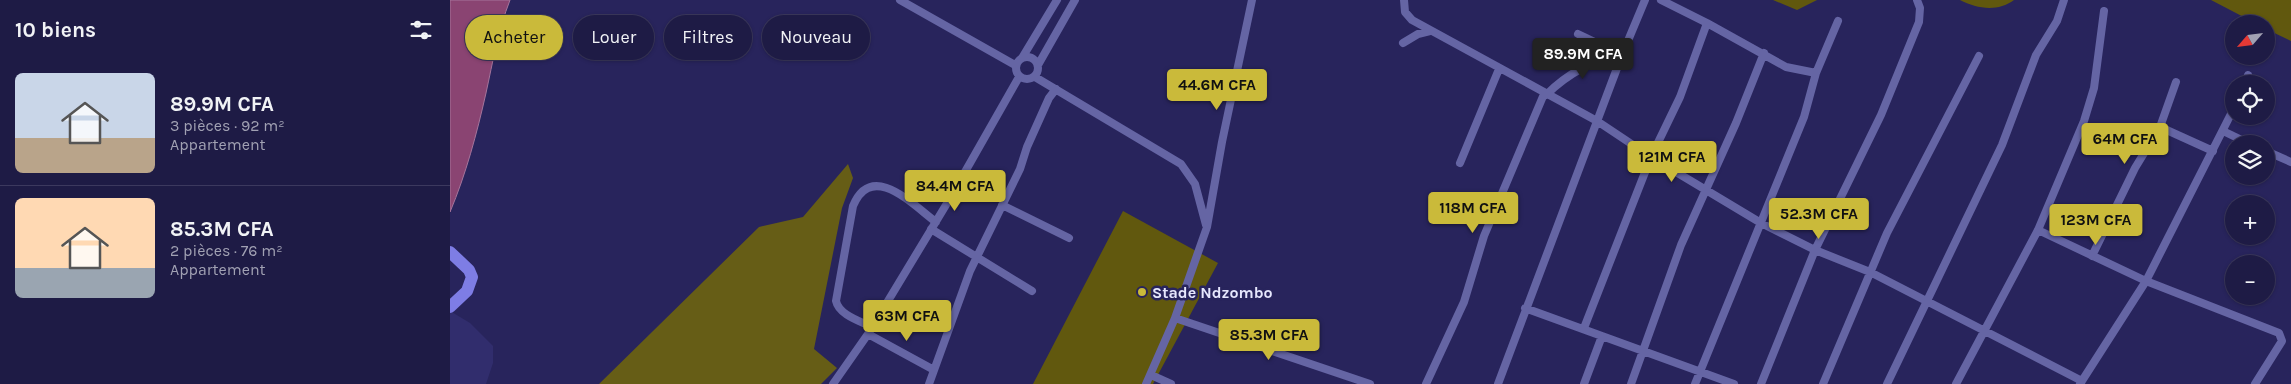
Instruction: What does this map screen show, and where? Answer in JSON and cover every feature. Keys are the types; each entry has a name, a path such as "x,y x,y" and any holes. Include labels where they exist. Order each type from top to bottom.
{"highway":[{"path":"450,252 469,270 472,277 467,291 450,307"}],"street":[{"path":"900,0 1016,66 1019,77 1024,80 1035,77 1181,164 1195,184 1207,227"},
{"path":"1016,66 1057,0"},
{"path":"1035,77 1038,65 1075,0"},
{"path":"1146,384 1175,318 1207,227 1222,142 1252,0"},
{"path":"1404,0 1404,12 1430,31 1597,121 1652,157 1762,223 1815,250 1870,272 2081,383 2146,281 2226,125"},
{"path":"1498,384 1525,308 1622,55 1646,0"},
{"path":"1661,0 1764,53 1786,67 1816,73"},
{"path":"1761,384 1815,250 1881,115 1919,22 1920,8 1917,0"},
{"path":"1887,384 2002,145 2036,55 2057,21 2064,0"},
{"path":"1956,384 1982,331 2038,230 2084,121 2094,88 2104,11"},
{"path":"1695,384 1804,117 1816,73 1838,21"},
{"path":"1584,328 1652,157 1680,97 1708,23"},
{"path":"1403,43 1418,34 1430,31"},
{"path":"1578,34 1622,55"},
{"path":"1631,384 1681,244 1764,53"},
{"path":"1426,384 1464,302 1484,236 1545,94 1565,76 1590,64 1622,55"},
{"path":"1823,384 1886,233 1979,56"},
{"path":"1022,58 1032,57 1038,65"},
{"path":"1460,163 1499,69"},
{"path":"833,384 870,331 1019,77"},
{"path":"2092,256 2135,168 2160,127 2176,82"},
{"path":"929,384 978,256 1020,169 1027,147 1049,98 1056,89"},
{"path":"2160,127 2213,152"},
{"path":"2223,132 2230,135"},
{"path":"2275,155 2291,162"},
{"path":"934,370 842,312 836,301 853,206 862,191 868,188 886,187 933,225 1032,291"},
{"path":"1002,205 1069,238"},
{"path":"2038,230 2146,281 2275,330 2282,335 2282,341 2256,384"},
{"path":"1525,308 1734,384"},
{"path":"1175,318 1370,384"},
{"path":"1584,384 1602,336"},
{"path":"1151,375 1171,384"}],"shaded area":[{"path":"450,0 510,0 505,15 465,15 465,60 494,60 471,153 450,212"},
{"path":"1773,0 1817,0 1797,10"},
{"path":"1960,0 2014,0 2008,4 1987,8"},
{"path":"2211,0 2291,0 2291,41 2275,33 2275,15 2240,15"},
{"path":"848,164 853,178 842,208 814,349 837,368 821,384 599,384 759,227 803,217"},
{"name":"Stade Ndzombo","path":"1123,211 1218,263 1153,384 1033,384"},
{"path":"450,311 470,323 493,346 493,363 486,384 450,384"}],"place":[{"name":"Stade Ndzombo","path":"1142,292"}]}
